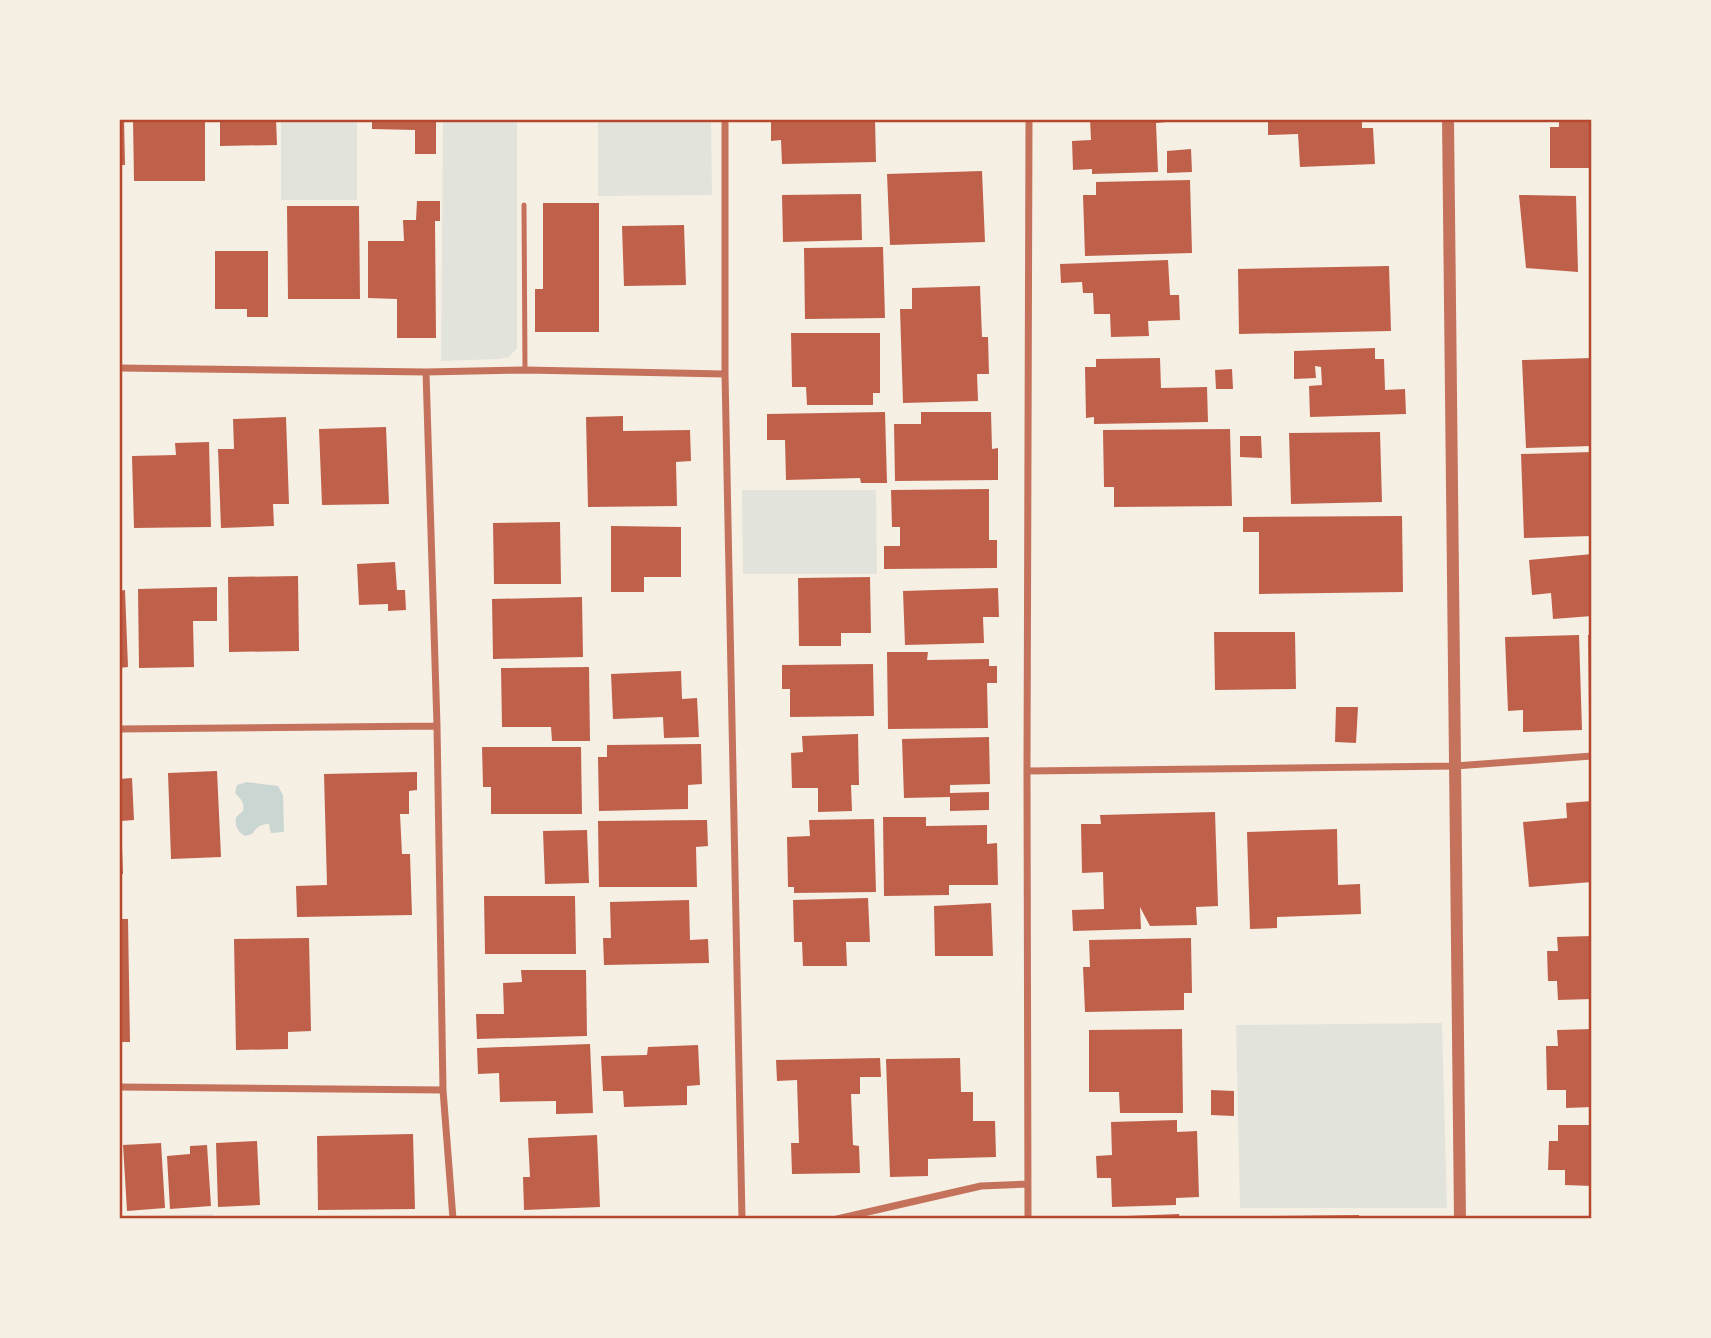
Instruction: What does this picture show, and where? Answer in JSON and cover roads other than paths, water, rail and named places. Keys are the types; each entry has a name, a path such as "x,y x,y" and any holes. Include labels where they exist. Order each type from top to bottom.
{"street":[{"path":"725,119 725,374 742,1219"},
{"path":"1028,1219 1029,119"},
{"path":"1448,119 1460,1219"},
{"path":"119,368 725,374"},
{"path":"426,372 437,726 443,1090 453,1219"},
{"path":"119,729 437,726"},
{"path":"1027,771 1455,766 1592,756"},
{"path":"119,1087 443,1090"},
{"path":"837,1219 981,1186 1027,1184"}],"lane":[{"path":"524,205 525,370"}]}
